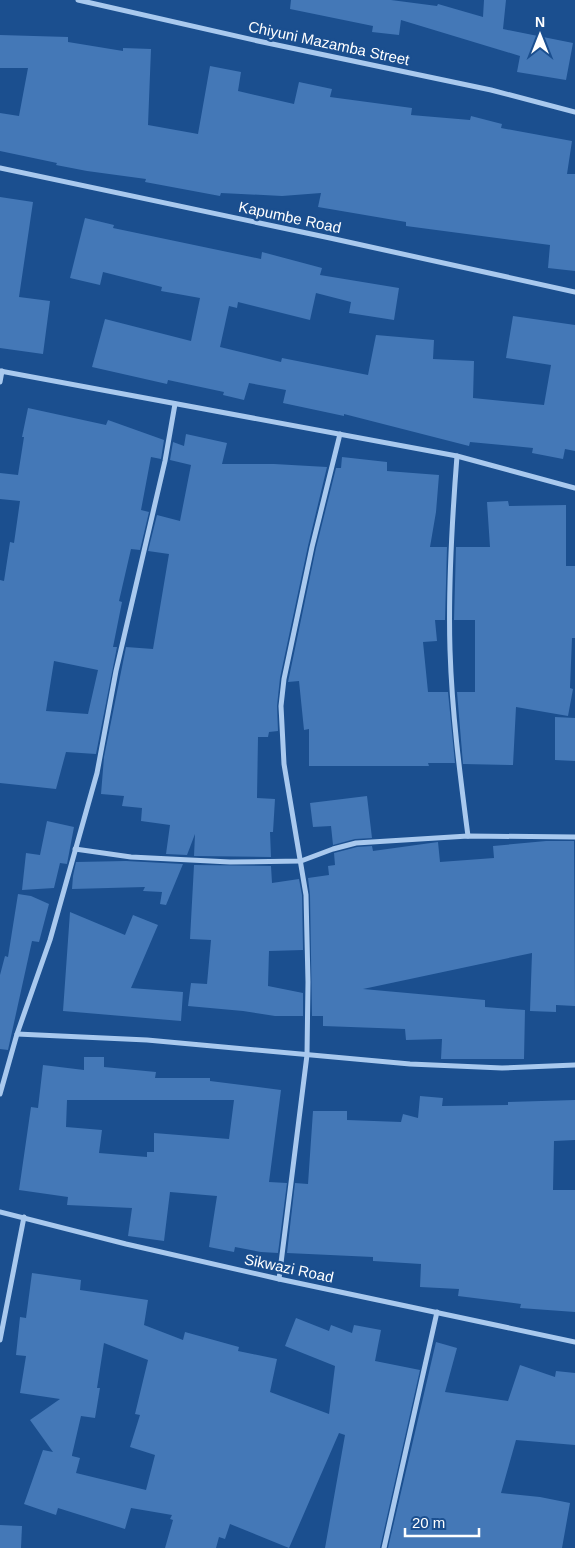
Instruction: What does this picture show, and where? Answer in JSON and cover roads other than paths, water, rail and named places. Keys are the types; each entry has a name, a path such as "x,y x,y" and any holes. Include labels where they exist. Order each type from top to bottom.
{"street":[{"name":"Chiyuni Mazamba Street","path":"78,0 258,42 491,90 575,112"},
{"name":"Kapumbe Road","path":"0,168 575,292"},
{"path":"0,382 1,371 458,456 575,488"},
{"path":"0,1094 17,1034 50,940 97,774 116,672 165,461 175,404"},
{"path":"279,1279 307,1054 308,921 301,861 284,764 281,706 284,679 312,547 340,434"},
{"path":"458,456 451,553 450,651 458,756 468,836"},
{"path":"75,849 131,857 230,862 301,861 356,843 468,836 575,837"},
{"path":"17,1034 146,1040 410,1064 502,1068 575,1065"},
{"name":"Sikwazi Road","path":"0,1212 126,1244 279,1279 575,1342"},
{"path":"0,1340 24,1217"},
{"path":"384,1548 436,1312"}]}
